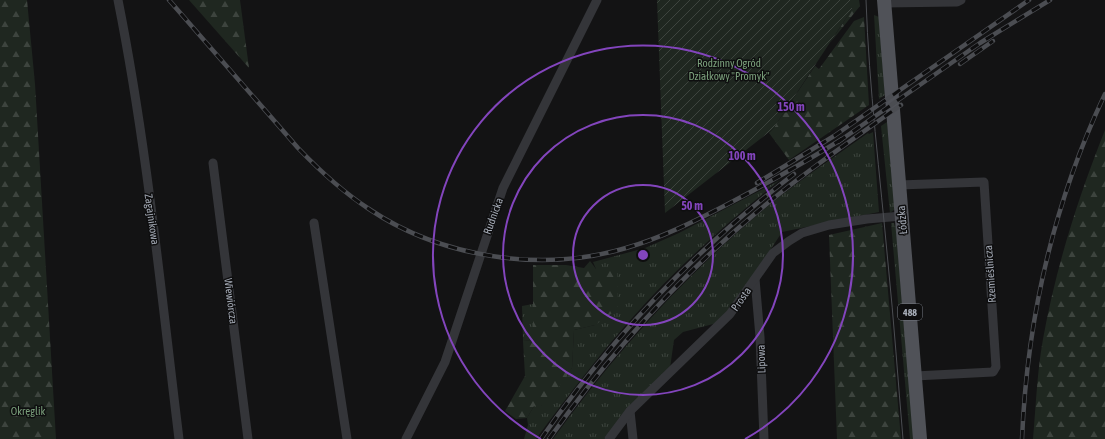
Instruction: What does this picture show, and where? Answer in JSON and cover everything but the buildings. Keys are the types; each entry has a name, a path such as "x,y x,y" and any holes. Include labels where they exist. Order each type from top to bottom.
{"main road":[{"name":"Łódzka","path":"884,2 920,439"}],"street":[{"name":"Zagajnikowa","path":"118,0 127,45 155,239 179,439"},
{"name":"Rudnicka","path":"406,439 445,362 480,260 483,244 506,182 597,0"},
{"path":"884,2 958,2 960,0"},
{"name":"Wiewiórcza","path":"213,164 248,439"},
{"name":"Rzemieślnicza","path":"899,185 984,182 996,367 993,372 915,376"},
{"name":"Prosta","path":"609,439 630,412 730,314 773,253 802,233 852,222 902,216"},
{"path":"314,223 347,439"},
{"name":"Lipowa","path":"755,279 760,337 764,439"},
{"path":"630,412 633,439"}],"green space":[{"name":"Okręglik","path":"0,0 27,0 35,84 56,439 0,439"},
{"path":"189,0 240,0 249,68"},
{"name":"Rodzinny Ogród Działkowy \"Promyk\"","path":"657,0 852,0 852,9 773,129 665,213"},
{"path":"852,0 859,0 860,6 830,43 852,9"},
{"path":"874,15 879,17 885,95 879,99"},
{"path":"864,17 869,105 789,160 769,133 815,66 819,69 854,21"},
{"path":"887,122 895,206 894,210 890,213 881,126"},
{"path":"1105,130 1105,439 1033,439 1041,351 1054,286 1077,207"},
{"path":"873,132 879,212 782,232 742,294 717,323 683,332 674,340 670,368 604,439 553,439 623,350 673,294 700,267 756,216 783,194 868,133"},
{"path":"780,180 741,212 667,280 607,347 536,439 524,439 528,425 527,418 534,406 541,406 572,368 574,330 595,325 596,269 593,262 645,248 679,233"},
{"path":"882,223 901,439 837,439 829,235"},
{"path":"891,223 894,223 896,228 914,439 910,439"},
{"path":"590,261 596,269 617,269 618,309 595,325 574,330 572,368 549,402 541,406 534,406 527,418 516,419 505,411 525,376 523,341 533,340 533,265 566,265 584,268"},
{"path":"533,304 533,340 523,341 522,306"}],"tram line":[{"path":"866,0 872,99 903,439"}],"railway":[{"path":"169,0 298,148 350,196 398,226 428,239 460,249 493,256 527,260 561,259 594,256 639,244 714,211 785,173 842,139"},
{"path":"757,183 834,136 1029,0"},
{"path":"838,142 980,43 1050,0"},
{"path":"960,64 993,41"},
{"path":"1022,439 1030,350 1046,262 1071,177 1105,94"},
{"path":"549,439 620,348 672,291 728,237 792,184 901,105"},
{"path":"541,439 596,365 657,296 723,232 794,174"}]}
